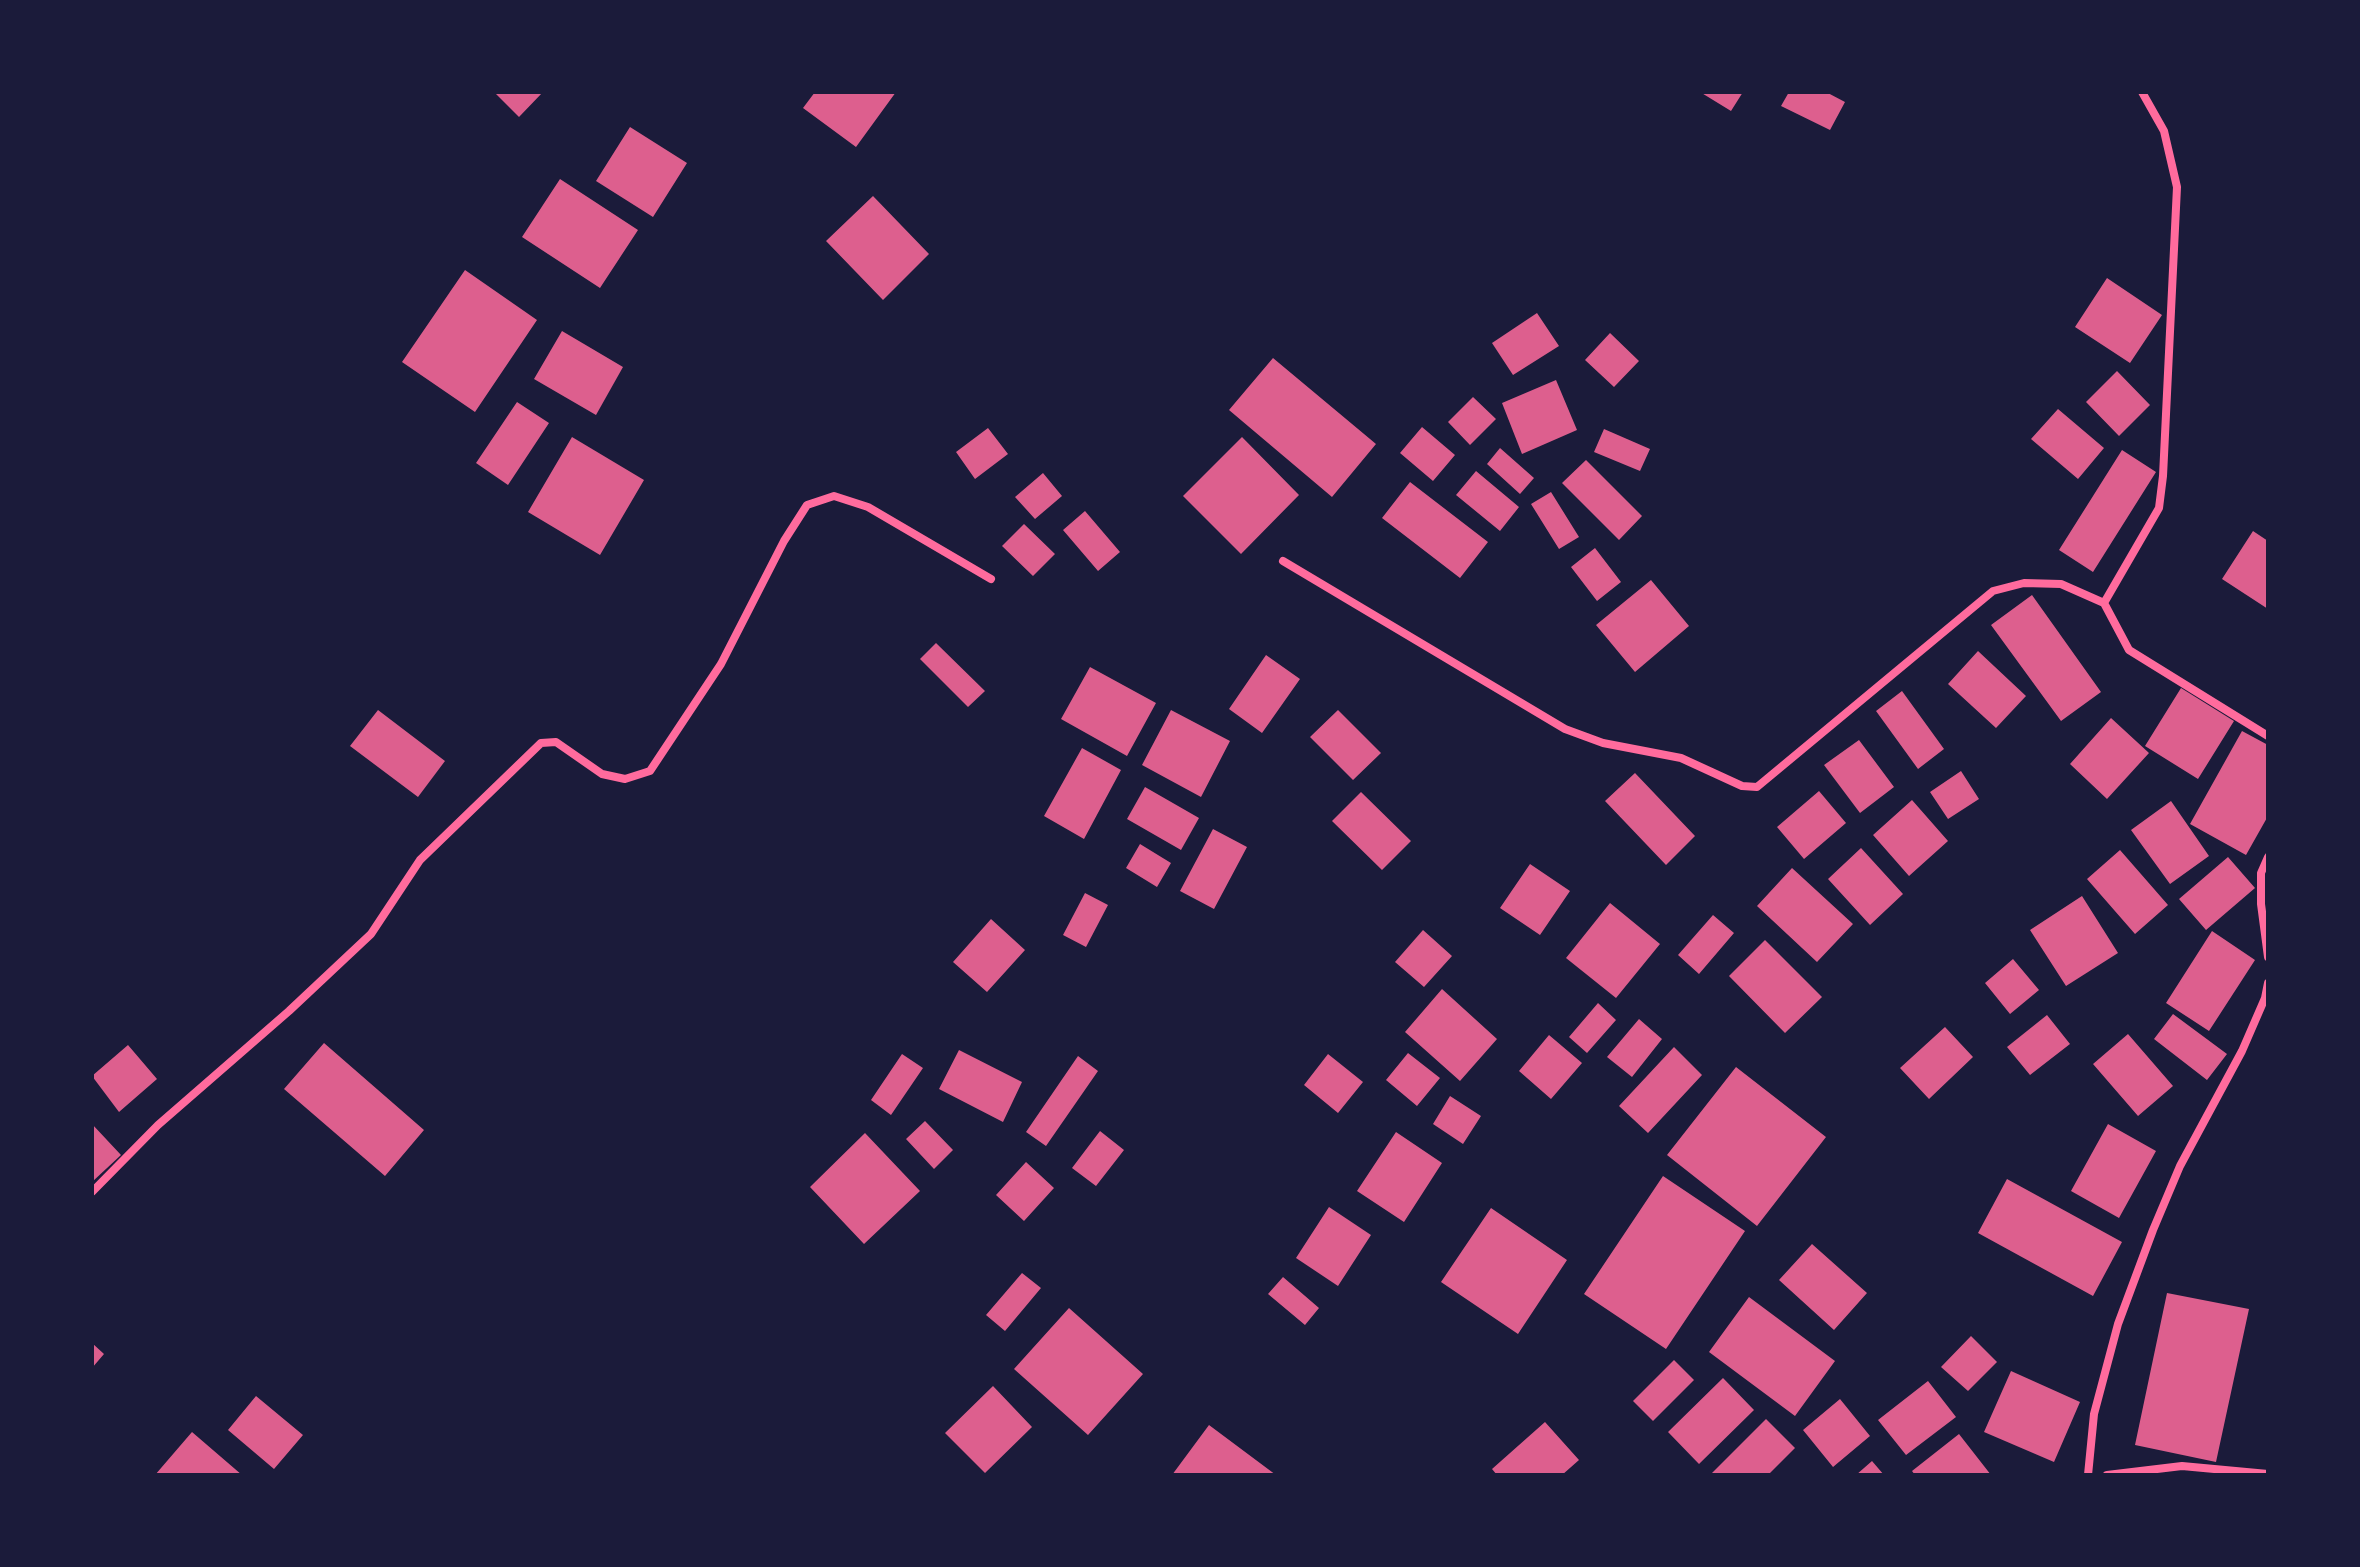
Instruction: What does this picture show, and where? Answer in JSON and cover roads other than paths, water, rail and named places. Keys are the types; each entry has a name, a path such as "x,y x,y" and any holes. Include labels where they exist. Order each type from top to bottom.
{"street":[{"path":"2104,603 2159,508 2163,476 2177,187 2164,131 2142,92"},
{"path":"92,1192 158,1125 289,1011 371,934 420,860 541,743 556,742 602,774 625,779 650,771 721,664 784,541 807,505 834,496 868,507 991,579"},
{"path":"1283,561 1565,729 1603,743 1681,758 1742,786 1757,787 1993,591 2024,583 2061,584 2104,603 2129,650 2268,736"},
{"path":"2268,857 2261,873 2261,904 2268,957"},
{"path":"2088,1475 2094,1414 2118,1324 2180,1166 2242,1051 2265,998 2268,983"},
{"path":"2107,1475 2182,1466 2268,1474"}]}
